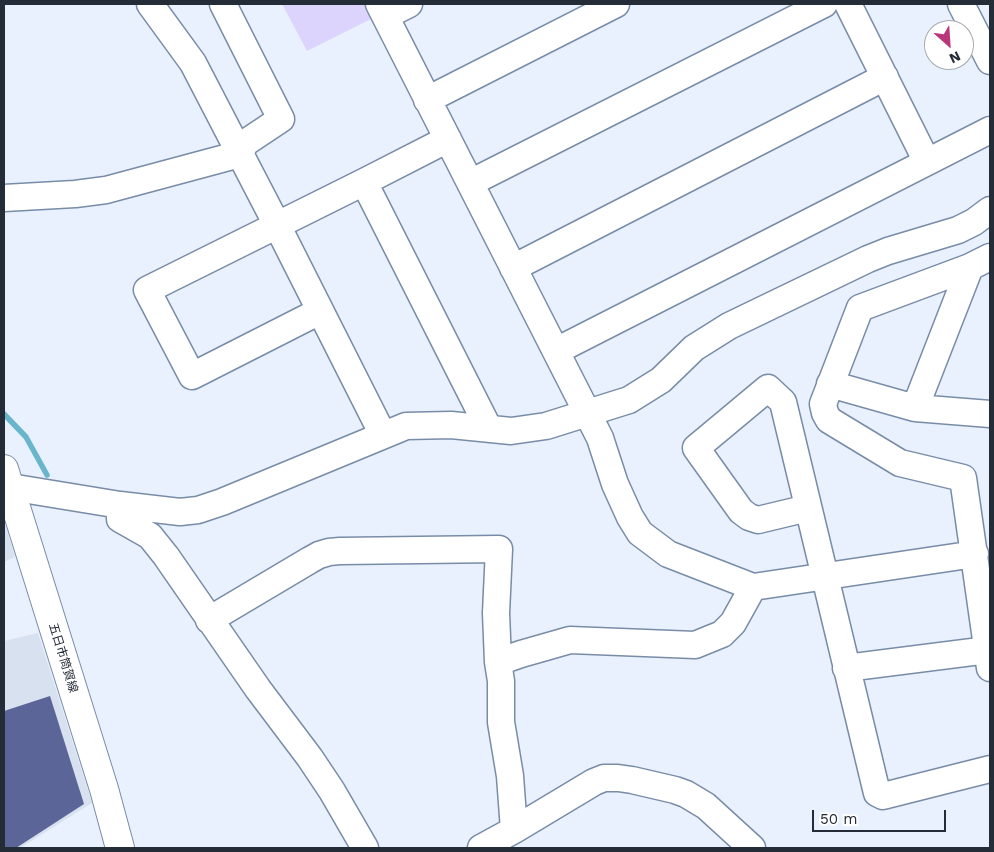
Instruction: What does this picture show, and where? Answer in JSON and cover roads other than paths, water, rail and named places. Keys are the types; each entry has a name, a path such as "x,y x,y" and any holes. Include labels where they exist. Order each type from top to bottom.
{"main road":[{"name":"五日市筒賀線","path":"7,478 104,789 120,848"}],"street":[{"path":"150,4 193,63 383,436"},
{"path":"223,4 281,119 245,143 240,154"},
{"path":"409,4 382,10 600,438 615,484 630,517 640,533 668,554 753,587 975,554"},
{"path":"427,100 616,4"},
{"path":"470,183 824,4"},
{"path":"848,4 927,162"},
{"path":"961,4 990,61"},
{"path":"513,268 885,77"},
{"path":"556,351 990,130"},
{"path":"320,311 192,376 147,290 448,139"},
{"path":"4,198 75,194 106,190 240,154"},
{"path":"364,182 489,429"},
{"path":"7,478 120,505 180,512 198,510 231,498 406,426 451,425 511,431 546,426 629,400 661,380 694,348 729,326 868,259 958,230 974,222 990,210"},
{"path":"846,668 989,659 963,478 900,463 829,420 823,404 860,308 980,262"},
{"path":"915,408 980,262"},
{"path":"830,384 915,408 990,414"},
{"path":"808,508 758,520 749,517 741,511 696,448 768,388 783,402 877,793 883,796 990,769"},
{"path":"120,505 120,519 150,536 214,617 258,689 310,758 365,848"},
{"path":"214,617 310,560 329,552 340,550 499,549 496,613 498,662 501,681 501,722 510,776 514,830"},
{"path":"498,662 570,640 695,646 722,634 733,623 753,587"},
{"path":"481,848 604,778 632,780 686,794 706,806 752,848"}],"waterway":[{"path":"4,414 26,437 47,475"}]}
